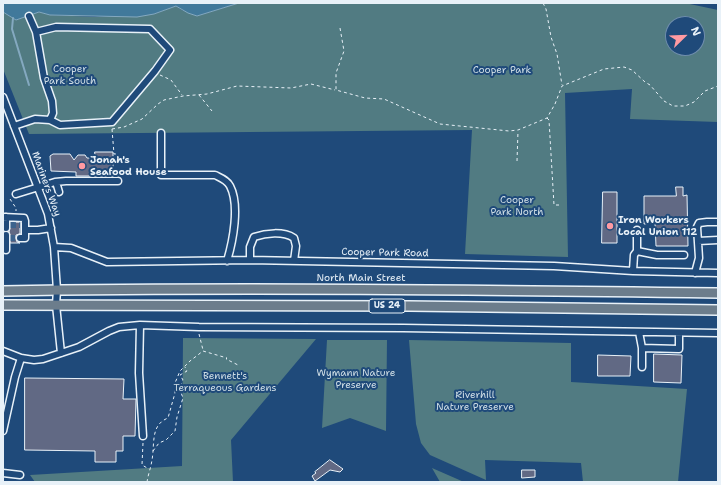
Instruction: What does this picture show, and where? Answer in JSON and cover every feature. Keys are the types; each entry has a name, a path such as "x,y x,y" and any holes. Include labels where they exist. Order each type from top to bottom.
{"highway":[{"name":"North Main Street","path":"3,291 256,288 718,293"},
{"name":"US 24","path":"3,305 428,306 718,310"}],"street":[{"path":"29,16 36,32 44,78 52,101 53,113 50,120"},
{"path":"14,126 35,119 50,120 60,125 112,122 170,50 150,29 56,27 36,32"},
{"name":"Mariners Way","path":"3,97 5,109 14,126 48,214 54,247 57,290 56,305 61,353"},
{"path":"161,134 161,175 215,176 224,179 229,185 234,196 234,215 232,244 227,261"},
{"path":"16,194 56,182 118,181"},
{"path":"56,182 59,192"},
{"path":"7,226 5,217 24,218 25,238 20,238"},
{"path":"695,272 699,258 697,227 699,223 718,222"},
{"path":"24,227 38,230 51,228"},
{"path":"633,271 634,255 637,251 638,230"},
{"path":"250,260 250,248 254,237 281,234 289,235 294,238 296,246 294,261"},
{"path":"6,250 7,237"},
{"path":"698,241 718,240"},
{"name":"Cooper Park Road","path":"54,247 71,248 106,262 250,260 554,266 633,271 718,273"},
{"path":"637,251 657,255 684,255"},
{"path":"140,325 139,373 143,436"},
{"path":"3,351 21,358 34,360 43,359 79,347 119,326 140,325 718,333"},
{"path":"639,332 642,348 642,367"},
{"path":"642,348 679,349 679,333"},
{"path":"3,431 15,377 21,358"},
{"path":"3,473 20,475"}],"path":[{"path":"117,154 114,154 112,128 124,127 142,119 164,100 183,96 199,95 237,86 291,88 311,84 358,96 384,99 440,124 509,131 518,130 547,118 555,104 562,86 557,54 551,37 546,9 543,3"},
{"path":"336,90 336,73 344,51 340,28"},
{"path":"562,86 604,69 624,67 632,70 650,85 664,101 673,106 685,106 694,102 705,91 718,86"},
{"path":"153,73 171,80 183,96"},
{"path":"199,95 212,111"},
{"path":"547,118 549,120 554,205 561,205"},
{"path":"517,161 518,130"},
{"path":"10,200 16,208 16,213"},
{"path":"199,327 203,351"},
{"path":"203,351 227,358 225,359 238,365"},
{"path":"147,482 152,460 155,430 159,424 168,418 175,383 180,371 203,351"},
{"path":"175,389 179,387 183,379 180,376 187,371 185,366"},
{"path":"152,452 159,443 166,440 175,431 176,417 183,398 179,387"},
{"path":"143,436 142,465 149,469"}],"green space":[{"name":"Cooper Park","path":"239,3 685,3 718,10 718,122 630,119 632,89 565,93 568,257 465,254 472,130 29,134 3,69 3,12 16,20 39,12 50,15 95,17 154,14 176,6 197,16"},
{"name":"Bennett's Terraqueous Gardens","path":"183,338 316,339 231,440 233,482 35,482 30,475 182,466"},
{"name":"Wymann Nature Preserve","path":"327,340 387,340 386,431 350,418 322,428"},
{"name":"Riverhill Nature Preserve","path":"409,340 571,343 571,382 687,389 678,482 583,482 581,463 485,460 486,480 430,455 421,443 416,424"},
{"path":"432,468 464,482 440,482"}],"water":[{"path":"3,3 239,3 197,16 176,6 154,14 137,17 50,15 39,12 16,20 3,12"}],"building":[{"path":"95,152 113,152 113,169 115,169 115,176 76,176 76,172 51,171 50,156 53,154 70,154 74,160 78,155 85,155 87,158 95,158"},
{"path":"676,187 683,187 683,196 687,195 688,246 656,246 655,223 644,224 644,196 676,196"},
{"name":"Iron Workers Local Union 112","path":"603,192 617,192 617,243 602,243"},
{"path":"10,222 20,222 20,234 16,235 16,238 17,242 20,243 10,243"},
{"path":"654,354 682,355 681,383 654,382"},
{"path":"598,355 631,356 630,376 598,376"},
{"path":"25,378 124,379 123,399 136,399 135,436 123,436 123,451 116,451 116,462 95,462 95,451 25,450"},
{"path":"330,460 343,469 340,472 330,470 315,481 312,476"},
{"path":"522,470 535,470 535,477 522,478"}],"waterway":[{"path":"13,18 12,29 29,85"}],"tunnel":[{"path":"10,225 20,225"},
{"path":"9,238 20,238"}],"place":[{"name":"Jonah's Seafood House","path":"82,166"},
{"name":"Iron Workers Local Union 112","path":"610,226"}],"park label":[{"name":"Cooper Park South","path":"70,74"},
{"name":"Cooper Park North","path":"517,206"}]}
